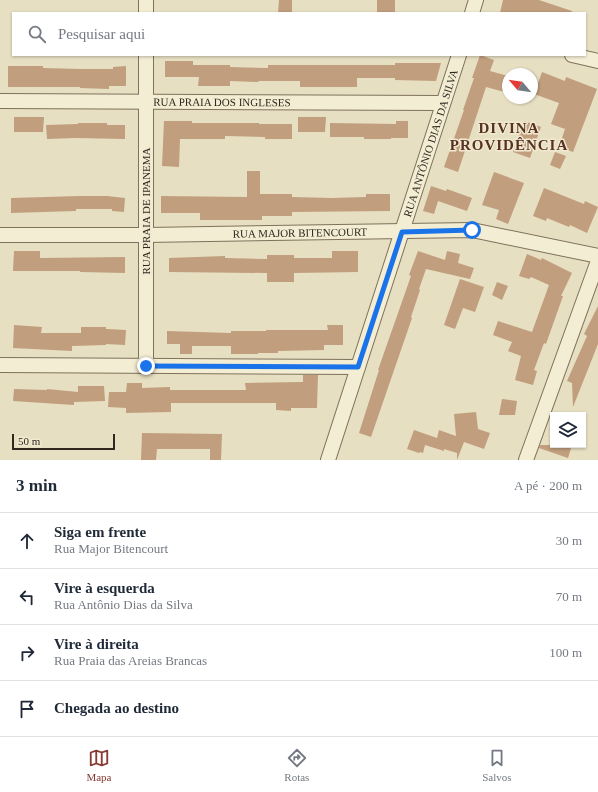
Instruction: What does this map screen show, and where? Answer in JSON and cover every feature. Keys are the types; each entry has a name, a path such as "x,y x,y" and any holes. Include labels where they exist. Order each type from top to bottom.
{"street":[{"path":"146,0 146,12"},
{"path":"472,12 476,0"},
{"name":"RUA PRAIA DE IPANEMA","path":"146,56 146,366"},
{"name":"RUA ANTÔNIO DIAS DA SILVA","path":"328,460 459,56"},
{"path":"576,56 598,61"},
{"name":"RUA PRAIA DOS INGLESES","path":"0,101 443,103"},
{"name":"RUA MAJOR BITENCOURT","path":"0,234 146,236 472,230 598,256"},
{"path":"526,460 598,261"},
{"path":"0,365 358,367"}],"building":[{"path":"279,0 292,0 292,12 278,12"},
{"path":"377,0 395,0 395,12 377,12"},
{"path":"503,0 539,0 572,11 572,12 500,12"},
{"path":"480,56 494,60 490,71 502,74 502,91 486,87 458,172 444,167 474,78 472,78"},
{"path":"165,61 193,61 193,65 230,65 230,67 268,68 268,65 395,65 395,63 441,63 436,81 395,80 395,78 357,78 357,87 300,87 300,81 230,81 230,86 198,86 199,77 165,77"},
{"path":"8,66 113,69 113,67 126,66 126,86 109,86 109,89 80,87 8,87"},
{"path":"542,72 565,81 566,77 597,89 573,152 559,147 565,129 551,124 559,103 538,95 538,83"},
{"path":"14,117 44,117 43,132 14,132"},
{"path":"298,117 326,117 325,132 298,132"},
{"path":"164,121 192,121 192,123 292,124 292,139 265,139 265,137 225,136 225,139 180,139 179,167 162,166"},
{"path":"396,121 408,121 408,138 364,139 364,137 330,137 330,123 396,124"},
{"path":"524,121 541,127 530,158 513,152"},
{"path":"107,123 107,125 125,125 125,139 47,139 46,125"},
{"path":"555,152 566,156 560,169 550,165"},
{"path":"247,171 260,171 260,194 292,194 292,197 332,198 366,197 366,194 390,194 390,211 292,212 292,216 262,216 262,220 200,220 200,213 161,213 161,196 247,197"},
{"path":"494,172 524,183 508,224 496,219 499,210 482,205"},
{"path":"431,186 446,191 447,189 472,198 467,211 438,201 434,214 423,211"},
{"path":"544,188 584,204 585,201 598,207 587,233 570,225 569,227 547,218 546,221 533,216"},
{"path":"80,196 125,198 124,212 112,211 112,209 76,209 76,211 11,213 11,198"},
{"path":"14,251 40,251 40,258 125,257 125,273 13,271"},
{"path":"332,251 358,251 358,272 294,273 294,282 267,282 267,273 169,272 169,258 225,256 225,258 267,259 267,255 294,255 294,258 332,258"},
{"path":"418,251 445,260 447,251 460,254 458,263 474,268 470,279 426,269 411,317 412,318 371,437 359,433 378,370 411,276 409,275"},
{"path":"527,254 541,260 542,258 572,273 561,296 563,296 546,344 544,343 534,370 537,371 533,385 515,380 521,356 508,351 512,342 493,335 498,321 532,332 549,285 531,277 529,279 519,276"},
{"path":"460,279 484,287 475,312 463,308 455,329 444,325"},
{"path":"497,282 508,286 502,300 492,295"},
{"path":"598,306 598,344 573,407 572,383 567,381 587,336 584,334"},
{"path":"14,325 42,327 41,333 81,333 81,327 106,327 106,329 126,330 125,345 106,344 72,346 72,351 13,348"},
{"path":"327,325 343,325 343,345 324,345 324,350 278,351 278,353 258,354 231,354 231,346 192,346 192,354 180,354 180,344 167,344 167,331 231,333 231,331 328,330"},
{"path":"303,375 318,375 317,408 291,408 291,411 276,410 276,403 171,403 171,412 126,413 126,408 108,407 109,392 126,392 127,383 142,383 142,388 170,387 170,390 246,390 245,383 303,382"},
{"path":"78,386 104,386 105,401 74,402 74,405 13,401 14,389 47,389 78,392"},
{"path":"502,399 517,401 515,415 499,415"},
{"path":"476,412 478,429 490,433 484,449 464,442 457,460 457,453 444,449 444,451 425,445 423,453 419,453 407,449 414,430 437,438 439,430 456,436 454,414"},
{"path":"142,433 222,434 221,460 210,460 210,449 157,449 156,460 141,460"},
{"path":"540,445 550,445 550,448 571,448 568,458 539,448"}],"district":[{"name":"DIVINA PROVIDÊNCIA","path":"509,136"}],"route":[{"path":"146,366 358,367 402,232 472,230"}]}
